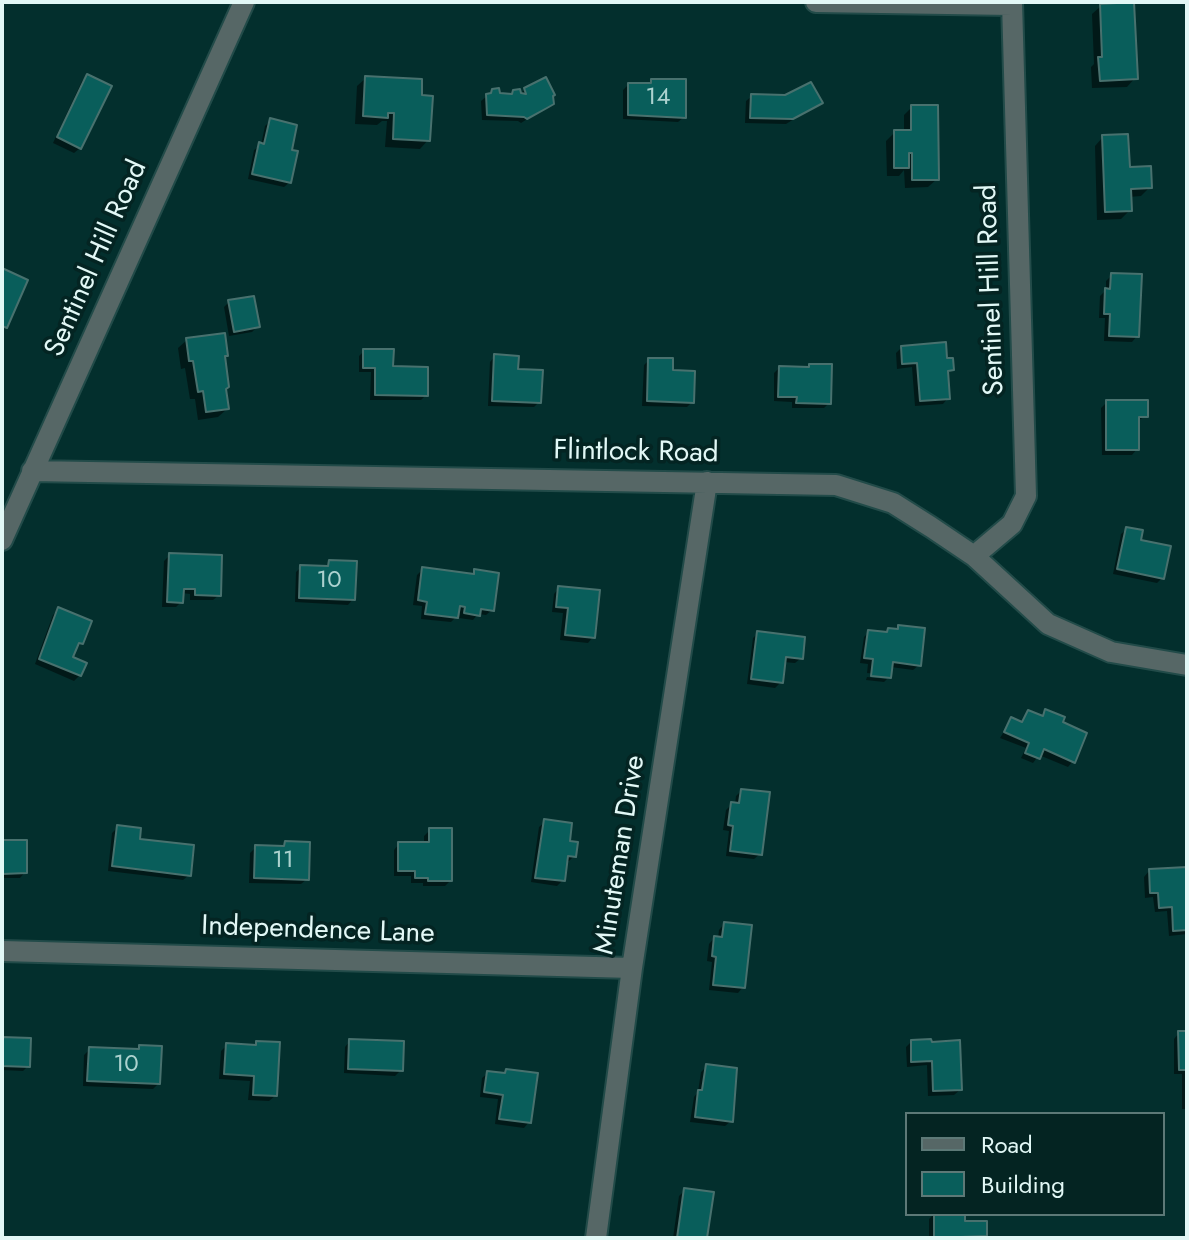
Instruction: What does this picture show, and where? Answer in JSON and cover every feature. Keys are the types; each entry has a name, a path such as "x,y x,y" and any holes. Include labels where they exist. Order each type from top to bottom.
{"street":[{"name":"Sentinel Hill Road","path":"2,540 244,2"},
{"path":"816,2 1012,4"},
{"name":"Sentinel Hill Road","path":"974,556 1012,524 1026,496 1012,4"},
{"name":"Flintlock Road","path":"32,471 836,485 893,503 974,556 1048,624 1111,652 1187,665"},
{"name":"Minuteman Drive","path":"596,1238 632,968 707,482"},
{"name":"Independence Lane","path":"2,951 632,968"}],"building":[{"path":"1134,2 1138,79 1100,81 1100,4"},
{"path":"87,74 112,86 81,149 57,137"},
{"path":"365,76 422,79 422,95 433,96 430,141 393,139 394,113 388,113 388,118 363,116"},
{"path":"546,77 555,95 554,104 527,119 487,115 486,94 491,93 492,89 499,88 500,93 512,94 513,90 520,89 521,93 526,94 524,88"},
{"path":"651,79 686,79 686,118 628,115 628,83 651,83"},
{"path":"811,82 823,103 793,119 750,118 751,94 785,95"},
{"path":"911,105 938,105 939,180 912,180 912,153 909,153 909,168 894,168 894,130 911,130"},
{"path":"270,118 297,125 292,150 298,151 291,183 252,174 259,142 264,144"},
{"path":"1128,134 1130,167 1151,166 1152,188 1131,189 1132,211 1105,212 1102,135"},
{"path":"2,268 28,280 7,328 2,326"},
{"path":"1111,273 1142,274 1139,337 1109,336 1110,314 1104,314 1105,288 1110,289"},
{"path":"254,296 260,327 234,332 228,300"},
{"path":"225,333 229,409 206,412 203,391 198,392 193,361 189,361 186,338"},
{"path":"946,342 947,358 953,358 954,370 948,371 950,399 920,401 917,363 902,364 901,346"},
{"path":"363,349 394,349 393,366 428,367 428,396 375,395 375,368 363,368"},
{"path":"494,354 519,356 518,369 543,370 541,403 492,401"},
{"path":"648,358 673,358 673,370 695,371 694,403 647,401"},
{"path":"809,364 832,364 831,404 796,403 797,397 778,397 779,366 809,367"},
{"path":"1106,400 1148,400 1148,417 1139,417 1139,450 1106,450"},
{"path":"1126,527 1143,530 1141,540 1171,546 1164,579 1117,569"},
{"path":"169,553 222,555 221,596 195,595 195,589 184,589 183,603 167,602"},
{"path":"329,560 357,561 355,600 299,598 300,565 328,566"},
{"path":"422,567 474,574 474,569 499,573 494,611 481,609 480,616 464,613 465,607 460,606 458,618 425,614 427,602 418,600"},
{"path":"558,586 600,590 595,638 565,635 568,608 556,607"},
{"path":"58,607 92,621 83,644 79,643 73,657 87,663 81,676 39,659"},
{"path":"898,625 925,628 921,666 893,662 891,678 871,676 873,659 864,658 868,630 887,632 888,628 898,629"},
{"path":"757,631 805,637 803,659 786,657 783,683 751,679"},
{"path":"1045,709 1065,717 1063,722 1087,733 1075,763 1044,749 1040,759 1025,753 1029,743 1004,732 1011,717 1022,722 1028,710 1043,716"},
{"path":"741,789 770,792 762,855 730,851 733,826 728,825 731,802 739,803"},
{"path":"544,819 572,823 570,841 578,842 576,857 568,856 565,881 535,878"},
{"path":"117,825 141,828 140,839 194,845 191,876 112,866"},
{"path":"429,828 452,828 452,881 428,881 428,878 415,878 415,871 398,871 398,842 429,842"},
{"path":"2,840 27,840 27,873 2,874"},
{"path":"285,841 310,842 309,880 254,878 255,845 284,846"},
{"path":"1187,867 1187,930 1173,931 1172,907 1159,908 1158,893 1150,893 1149,869"},
{"path":"724,922 752,925 745,988 713,985 716,957 712,956 714,936 722,937"},
{"path":"1178,1031 1187,1031 1187,1105 1186,1070 1179,1070"},
{"path":"2,1037 31,1038 30,1067 2,1066"},
{"path":"349,1039 404,1041 403,1071 348,1069"},
{"path":"931,1039 932,1042 960,1040 962,1090 933,1091 932,1061 911,1062 911,1040"},
{"path":"256,1041 280,1042 277,1096 253,1095 254,1076 224,1074 226,1043 256,1045"},
{"path":"139,1045 162,1046 160,1084 87,1081 89,1047 139,1049"},
{"path":"706,1064 737,1068 733,1122 695,1117 698,1090 702,1090"},
{"path":"506,1069 538,1073 531,1123 499,1119 503,1095 484,1092 487,1071 505,1073"},
{"path":"684,1188 714,1192 707,1238 677,1238"},
{"path":"934,1216 965,1216 965,1221 987,1221 987,1236 934,1238"}]}
